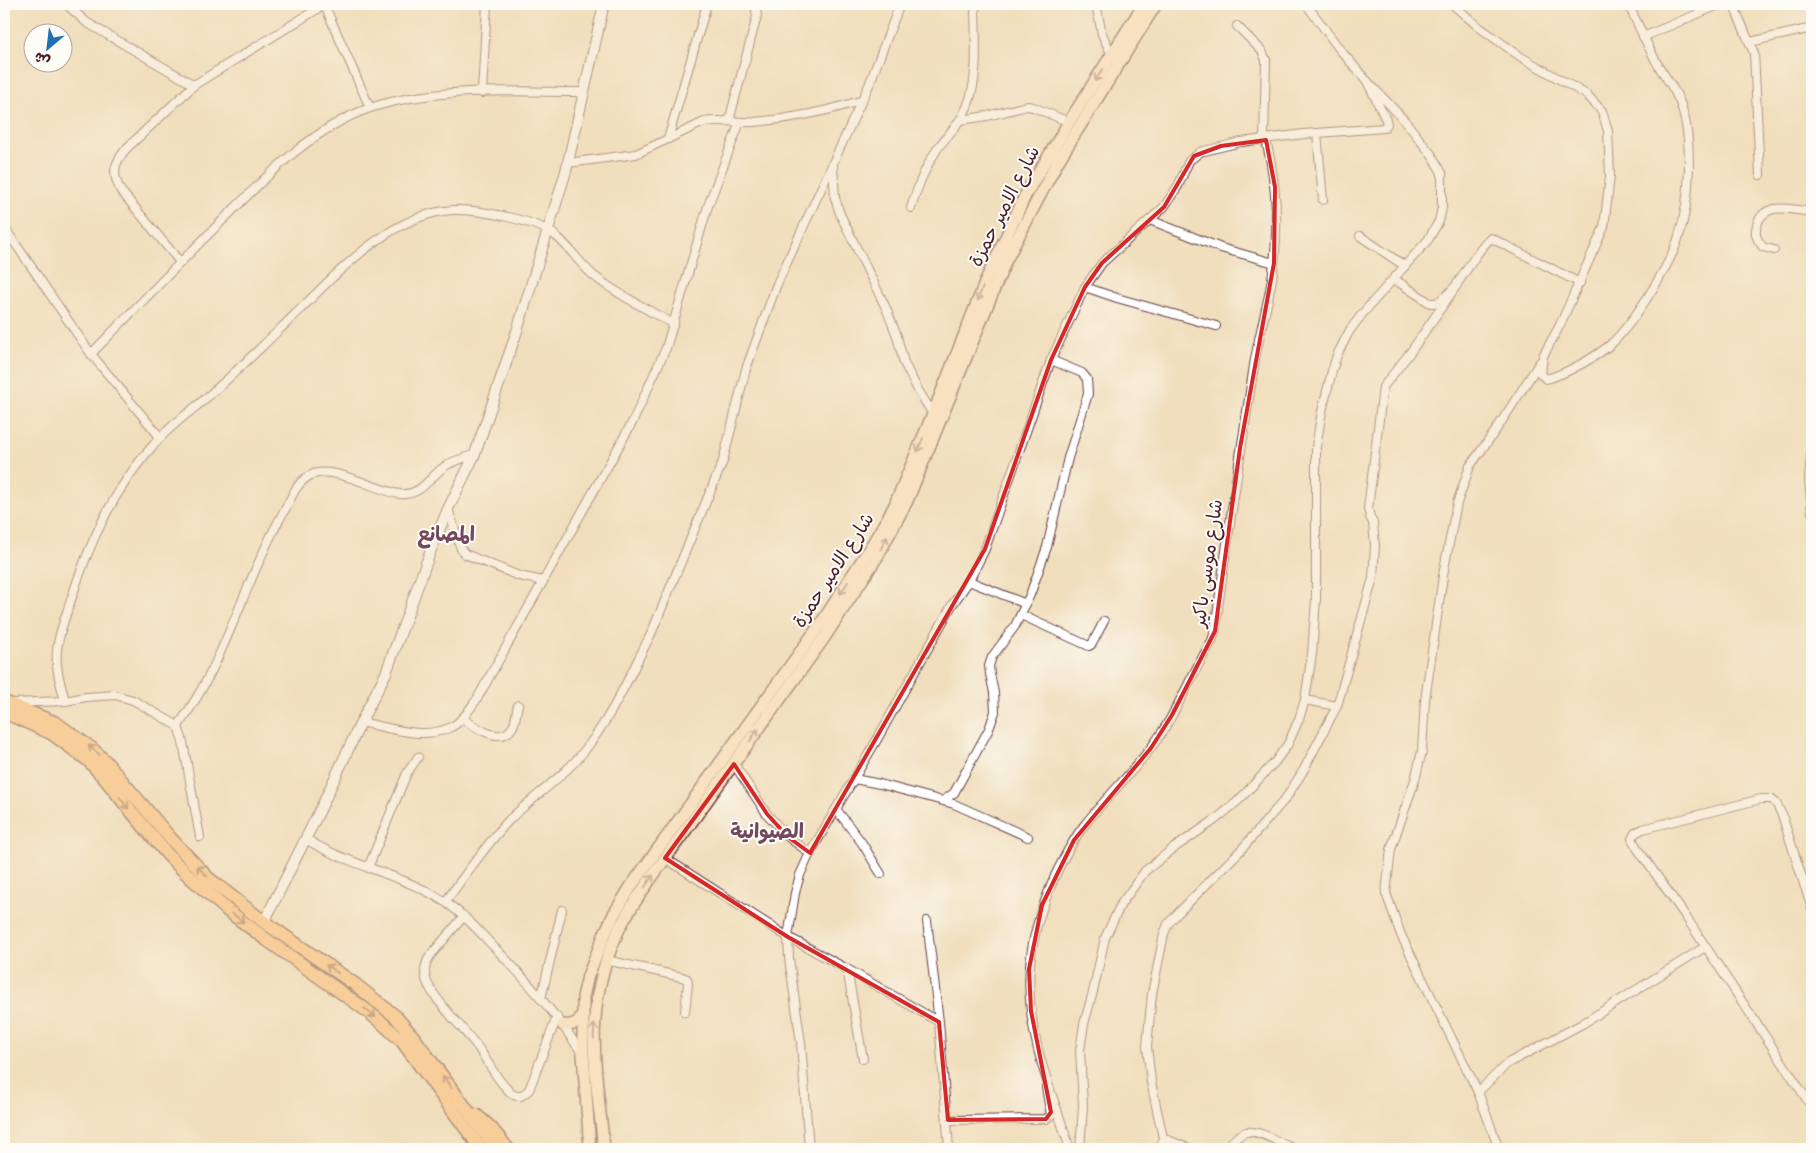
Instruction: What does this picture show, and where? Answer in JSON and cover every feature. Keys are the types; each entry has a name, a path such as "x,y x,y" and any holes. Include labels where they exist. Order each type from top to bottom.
{"main road":[{"name":"شارع الامير حمزة","path":"604,1149 595,1072 593,1034 599,983 616,934 628,912 665,858 824,638 877,557 907,501 965,347 987,278 1026,194 1144,4"},
{"name":"شارع الامير حمزة","path":"590,1149 583,1054 583,997 588,976 621,900 822,622 894,507 932,414 1020,231 1075,132 1156,4"},
{"path":"5,706 56,723 91,748 105,760 171,839 208,878 264,922 356,985 396,1016 496,1149"},
{"path":"5,706 51,733 88,760 168,855 227,910 382,1023 402,1041 481,1149"},
{"path":"560,1021 572,1025 580,1020 582,1015"},
{"path":"465,1108 491,1128 508,1149"},
{"path":"586,1109 600,1108"}],"street":[{"path":"66,4 101,32 194,85"},
{"path":"180,262 121,191 114,174 118,160 127,148 194,85 326,4 370,108"},
{"path":"482,92 487,4"},
{"path":"264,922 306,839 360,722 386,673 431,550 448,509 475,454 512,346 568,163 604,4"},
{"path":"668,139 707,4"},
{"path":"729,121 758,16 755,4"},
{"path":"446,901 510,819 565,772 581,755 609,714 651,634 723,461 746,368 777,284 878,62 900,4"},
{"path":"911,208 927,165 961,120 967,108 973,86 975,4"},
{"path":"1096,4 1102,34 1112,55"},
{"path":"1080,1149 1083,1106 1080,1050 1084,1024 1105,938 1121,904 1145,870 1232,806 1275,762 1292,735 1305,700 1312,654 1316,599 1316,447 1322,411 1335,362 1350,330 1428,240 1439,221 1442,208 1442,174 1431,154 1405,121 1367,82 1341,51 1306,4"},
{"path":"1452,4 1479,27 1521,57 1587,95 1604,116 1610,139 1610,176 1606,218 1600,239 1541,361 1470,466 1457,503 1444,570 1425,700 1422,751 1416,780 1391,849 1386,893 1401,935 1478,1092 1499,1149"},
{"path":"1541,361 1541,374 1545,379 1551,378 1590,359 1609,345 1628,324 1646,299 1670,258 1679,237 1686,203 1688,162 1686,122 1675,88 1659,67 1628,4"},
{"path":"1643,37 1721,4"},
{"path":"1732,4 1754,53 1760,175"},
{"name":"شارع موسى باكير","path":"1070,1149 1038,1052 1030,1011 1030,969 1036,926 1042,905 1074,840 1085,824 1152,748 1212,641 1254,365 1272,279 1275,188 1270,154 1264,139 1266,60 1262,51 1237,26"},
{"path":"1750,42 1812,28"},
{"path":"809,1149 800,1043 789,958 788,937 795,894 810,853 952,605 969,581 985,549 1051,360 1085,287 1102,263 1164,207 1178,186 1189,161 1200,152 1221,146 1264,139 1384,128 1387,124 1386,120 1367,82"},
{"path":"90,354 266,178 323,132 370,108 404,100 482,92 585,92"},
{"path":"568,163 636,154 704,122 716,120 758,122 805,116 860,101"},
{"path":"961,120 1027,106 1069,122"},
{"path":"360,722 400,730 440,731 454,725 477,699 633,421 666,348 708,206 740,122"},
{"path":"1317,133 1323,200"},
{"path":"833,164 835,198 840,214 886,308 897,336 904,363 932,414"},
{"path":"1774,250 1763,247 1756,236 1757,224 1764,211 1777,208 1812,212"},
{"path":"65,701 57,666 56,652 58,643 79,574 93,540 130,474 160,437 214,391 344,266 398,227 418,218 454,210 467,210 508,217 548,229 598,279 635,303 674,324"},
{"path":"1150,220 1221,248 1274,263"},
{"path":"4,227 90,354 160,437"},
{"path":"1360,236 1405,266"},
{"path":"1160,1149 1163,1138 1151,1082 1147,1046 1152,994 1164,934 1168,924 1240,850 1286,798 1303,772 1337,706 1373,578 1373,523 1368,509 1383,387 1412,350 1484,244 1492,238 1580,283"},
{"path":"1394,279 1433,304 1442,300 1457,285"},
{"path":"1085,287 1216,326"},
{"path":"944,800 954,793 989,729 995,712 989,666 992,657 1021,615 1047,547 1068,458 1088,390 1087,380 1082,373 1051,360"},
{"path":"1812,446 1809,479 1812,513"},
{"path":"178,726 212,670 276,524 298,486 309,476 319,472 333,474 400,494 416,492 447,465 475,454"},
{"path":"448,509 461,549 465,554 519,576 543,581"},
{"path":"969,581 1026,604"},
{"path":"1021,615 1089,646 1092,644 1104,621"},
{"path":"5,706 107,695 125,697 178,726 183,742 200,837"},
{"path":"1305,700 1337,706"},
{"path":"462,718 490,735 498,735 506,733 514,726 518,705"},
{"path":"368,868 407,773 418,757"},
{"path":"734,764 768,814 788,837 810,853"},
{"path":"854,779 944,800 1028,837"},
{"path":"1812,909 1782,815 1776,803 1771,799 1637,831 1632,839 1812,1107"},
{"path":"836,809 862,843 881,874"},
{"path":"306,839 334,855 401,879 446,901 464,916 510,963 560,1021 595,1072"},
{"path":"665,858 788,937 848,969 939,1022"},
{"path":"541,1000 562,910"},
{"path":"464,916 426,962 425,976 434,994 478,1047 512,1094 521,1096 529,1090 560,1021"},
{"path":"927,921 939,1022 949,1149"},
{"path":"1478,1092 1508,1063 1582,1024 1705,947"},
{"path":"606,960 687,979 685,1012"},
{"path":"848,969 863,1059"},
{"path":"948,1120 1046,1119 1051,1115 1046,1088 1047,1078"},
{"path":"1225,1149 1236,1138 1246,1132 1269,1137 1294,1149"},
{"path":"1163,1138 1190,1149"}],"highlighted area":[{"path":"1266,140 1275,187 1274,263 1240,448 1215,631 1172,715 1151,748 1074,840 1042,905 1029,969 1031,1011 1051,1112 1046,1119 948,1120 939,1022 788,937 665,858 734,764 767,814 788,837 810,853 985,549 1051,360 1085,287 1102,263 1164,207 1194,156 1221,146"}],"district":[{"name":"المصانع","path":"446,534"},
{"name":"الصيوانية","path":"767,831"}]}
